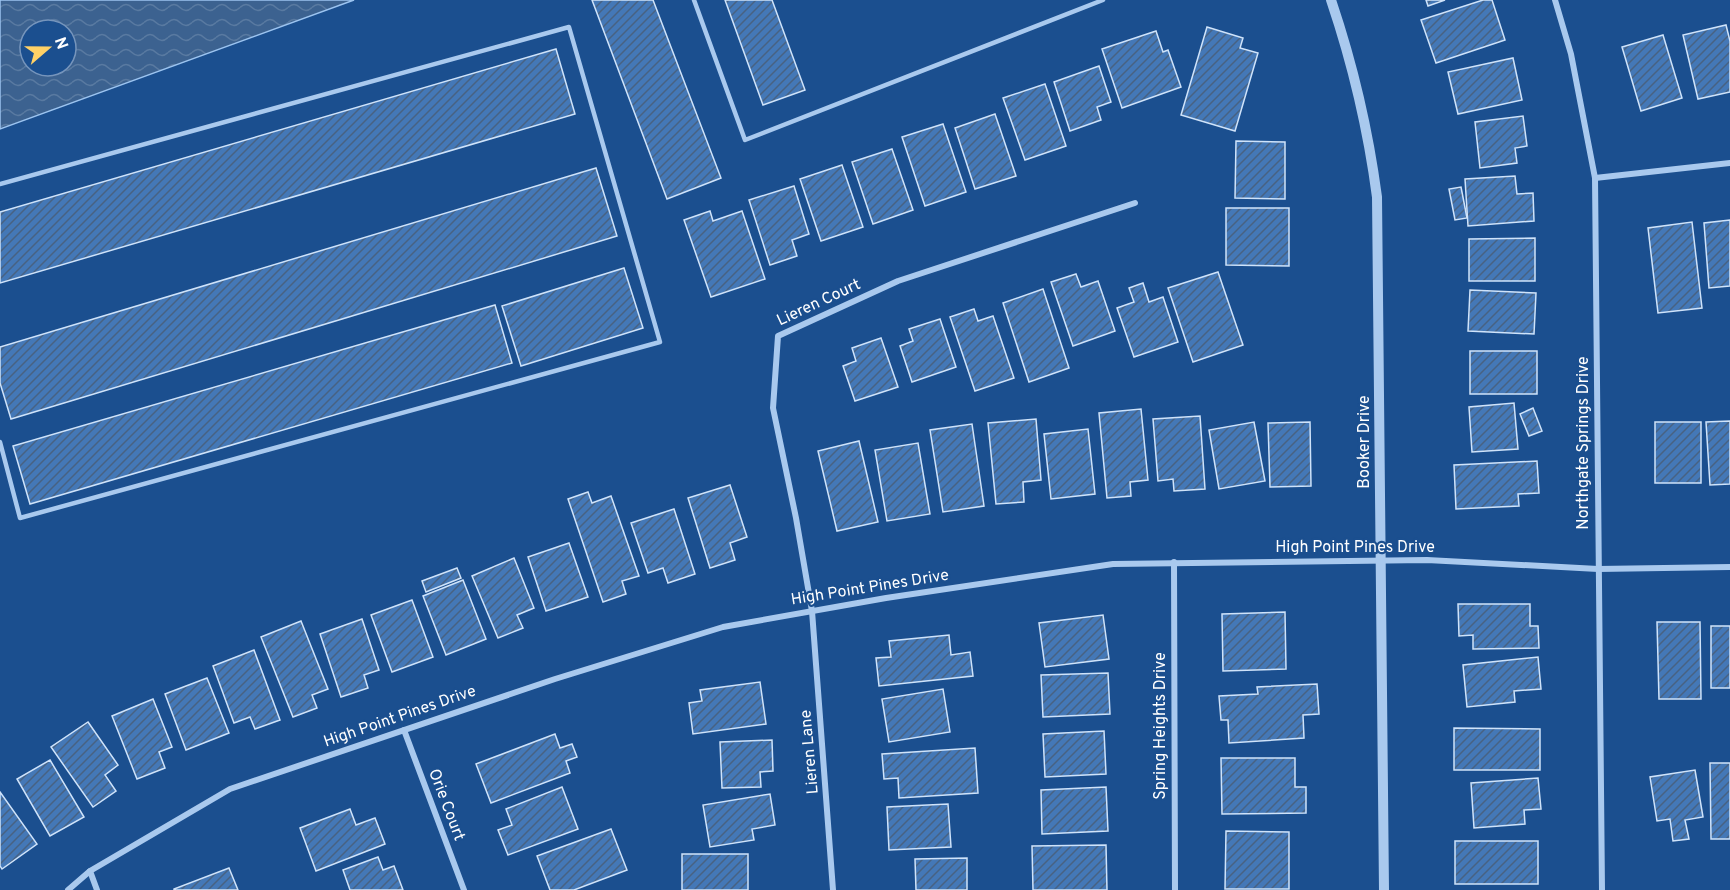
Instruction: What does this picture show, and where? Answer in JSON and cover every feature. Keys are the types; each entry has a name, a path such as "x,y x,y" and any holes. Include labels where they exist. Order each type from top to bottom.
{"street":[{"name":"Booker Drive","path":"1331,0 1359,90 1377,197 1384,890"},
{"name":"Northgate Springs Drive","path":"1555,0 1571,54 1595,178 1602,890"},
{"path":"1595,178 1730,163"},
{"name":"Lieren Court","path":"812,611 796,518 773,408 778,336 898,281 1135,203"},
{"name":"High Point Pines Drive","path":"68,890 90,871 230,789 555,679 723,627 1113,564 1427,560 1598,569 1730,567"},
{"name":"Spring Heights Drive","path":"1174,562 1176,890"},
{"name":"Lieren Lane","path":"812,611 833,890"},
{"name":"Orie Court","path":"404,730 464,890"},
{"path":"90,871 97,890"}],"lane":[{"path":"694,0 745,140 993,45 1103,0"},
{"path":"0,184 569,27 660,342 20,518 0,442"}],"water":[{"path":"0,0 354,0 0,129"}],"building":[{"path":"592,0 653,0 721,178 667,199"},
{"path":"725,0 772,0 805,90 763,105"},
{"path":"1426,0 1445,0 1428,6"},
{"path":"1483,0 1492,0 1505,40 1436,63 1421,20"},
{"path":"1726,25 1730,41 1730,92 1698,99 1683,35"},
{"path":"1207,27 1243,38 1240,48 1258,53 1235,131 1181,115"},
{"path":"1156,31 1163,52 1168,50 1181,87 1122,108 1102,49"},
{"path":"1663,35 1682,98 1641,111 1622,47"},
{"path":"556,49 575,114 0,283 0,212"},
{"path":"1513,58 1522,100 1458,114 1448,72"},
{"path":"1099,66 1111,102 1097,107 1101,120 1070,131 1054,82"},
{"path":"1045,84 1066,146 1025,160 1003,98"},
{"path":"995,114 1016,176 975,189 955,128"},
{"path":"1523,116 1527,146 1515,148 1517,163 1480,168 1475,122"},
{"path":"943,124 966,192 925,206 902,137"},
{"path":"1236,141 1285,142 1285,199 1235,198"},
{"path":"892,149 913,210 873,224 852,162"},
{"path":"842,165 863,227 821,241 800,179"},
{"path":"596,168 617,236 11,419 0,383 0,347"},
{"path":"1515,176 1517,194 1533,193 1534,221 1468,226 1465,179"},
{"path":"794,186 809,234 792,240 797,256 770,265 749,200"},
{"path":"1461,187 1467,218 1455,220 1449,189"},
{"path":"1226,208 1289,208 1289,266 1226,265"},
{"path":"710,211 713,221 742,211 765,279 711,297 684,220"},
{"path":"1730,220 1730,286 1709,288 1704,223"},
{"path":"1692,222 1702,308 1658,313 1648,228"},
{"path":"1535,238 1535,281 1469,281 1469,239"},
{"path":"624,268 643,328 521,366 502,306"},
{"path":"1218,272 1243,345 1193,362 1168,288"},
{"path":"1076,274 1081,287 1098,281 1115,331 1073,346 1051,282"},
{"path":"1143,283 1149,302 1163,297 1178,342 1134,357 1117,308 1134,302 1129,288"},
{"path":"1043,289 1069,368 1029,382 1003,303"},
{"path":"1470,290 1536,293 1534,334 1468,331"},
{"path":"495,305 512,363 30,504 13,446"},
{"path":"974,309 978,321 993,316 1014,378 975,391 950,317"},
{"path":"940,319 956,367 912,382 900,346 913,341 909,329"},
{"path":"881,338 898,387 855,401 843,366 856,361 852,348"},
{"path":"1470,351 1537,351 1537,394 1470,394"},
{"path":"1514,403 1518,449 1472,452 1469,407"},
{"path":"1533,408 1542,431 1529,436 1520,414"},
{"path":"1141,409 1148,480 1130,482 1131,496 1107,498 1099,413"},
{"path":"1200,416 1205,489 1174,491 1173,479 1158,481 1153,419"},
{"path":"1036,419 1041,480 1023,482 1024,502 996,504 988,423"},
{"path":"1730,421 1730,484 1710,485 1706,422"},
{"path":"1254,422 1265,481 1219,489 1209,430"},
{"path":"1310,422 1311,486 1270,487 1268,423"},
{"path":"1655,422 1701,422 1701,483 1655,483"},
{"path":"972,424 984,506 943,512 930,430"},
{"path":"1088,429 1095,494 1051,499 1044,434"},
{"path":"859,441 878,522 837,531 818,451"},
{"path":"918,443 930,514 887,521 875,450"},
{"path":"1537,461 1539,493 1518,494 1519,506 1456,509 1454,465"},
{"path":"730,485 747,537 730,543 735,560 710,568 688,498"},
{"path":"588,492 592,503 611,496 639,576 622,581 626,594 603,602 568,499"},
{"path":"674,509 695,574 668,583 663,568 648,573 631,523"},
{"path":"569,543 588,597 546,611 528,557"},
{"path":"514,558 534,608 517,615 523,628 498,638 472,576"},
{"path":"457,568 461,578 426,592 422,581"},
{"path":"463,580 486,639 446,655 423,596"},
{"path":"412,600 433,657 392,672 371,615"},
{"path":"1458,604 1530,604 1530,626 1538,626 1539,648 1473,649 1473,635 1459,636"},
{"path":"1285,612 1286,669 1223,671 1222,614"},
{"path":"1103,615 1109,659 1045,667 1039,623"},
{"path":"362,619 379,670 364,675 368,688 341,697 320,634"},
{"path":"301,621 328,689 312,695 317,708 293,717 261,637"},
{"path":"1657,622 1700,622 1701,699 1659,699"},
{"path":"1711,626 1730,626 1730,688 1711,688"},
{"path":"949,635 951,655 970,652 973,676 879,686 876,658 891,657 889,641"},
{"path":"254,650 280,720 255,729 250,717 234,723 213,666"},
{"path":"1538,657 1541,689 1514,691 1515,702 1467,707 1463,665"},
{"path":"1108,673 1110,714 1043,717 1041,675"},
{"path":"207,678 229,733 186,750 165,694"},
{"path":"760,682 766,724 693,734 689,703 702,701 700,690"},
{"path":"1317,684 1319,714 1303,715 1304,738 1229,743 1228,720 1221,720 1219,696 1258,694 1257,687"},
{"path":"943,689 950,732 889,742 882,699"},
{"path":"153,699 172,747 159,752 165,768 137,779 112,716"},
{"path":"88,722 118,765 105,775 116,791 93,807 51,747"},
{"path":"1454,728 1540,729 1540,770 1454,770"},
{"path":"1104,731 1106,774 1045,777 1043,734"},
{"path":"555,734 560,748 572,744 577,757 566,761 570,773 491,803 476,764"},
{"path":"772,740 773,771 760,772 761,787 722,788 720,742"},
{"path":"975,748 978,793 899,798 898,778 884,779 882,754"},
{"path":"1221,758 1295,758 1295,787 1306,787 1306,813 1222,814"},
{"path":"50,760 84,817 50,836 17,779"},
{"path":"1710,763 1730,763 1730,839 1711,839"},
{"path":"1695,770 1703,817 1685,820 1689,839 1673,841 1670,819 1657,821 1650,777"},
{"path":"1538,778 1541,809 1524,810 1525,824 1474,828 1471,783"},
{"path":"562,787 578,829 508,855 498,830 512,825 506,809"},
{"path":"1106,787 1108,831 1042,834 1041,790"},
{"path":"0,792 37,844 2,869 0,866"},
{"path":"770,794 775,825 752,829 754,840 710,847 703,805"},
{"path":"948,804 951,847 889,850 887,807"},
{"path":"350,809 356,825 375,818 385,844 316,871 300,828"},
{"path":"611,829 627,870 574,890 550,890 537,856"},
{"path":"1226,831 1289,832 1289,889 1225,889"},
{"path":"1455,841 1538,841 1538,884 1455,884"},
{"path":"1106,845 1107,890 1033,890 1032,846"},
{"path":"682,854 748,854 748,890 682,890"},
{"path":"378,857 383,870 394,866 403,890 350,890 343,870"},
{"path":"967,858 967,890 916,890 915,859"},
{"path":"229,868 238,890 174,890 174,889"}]}
